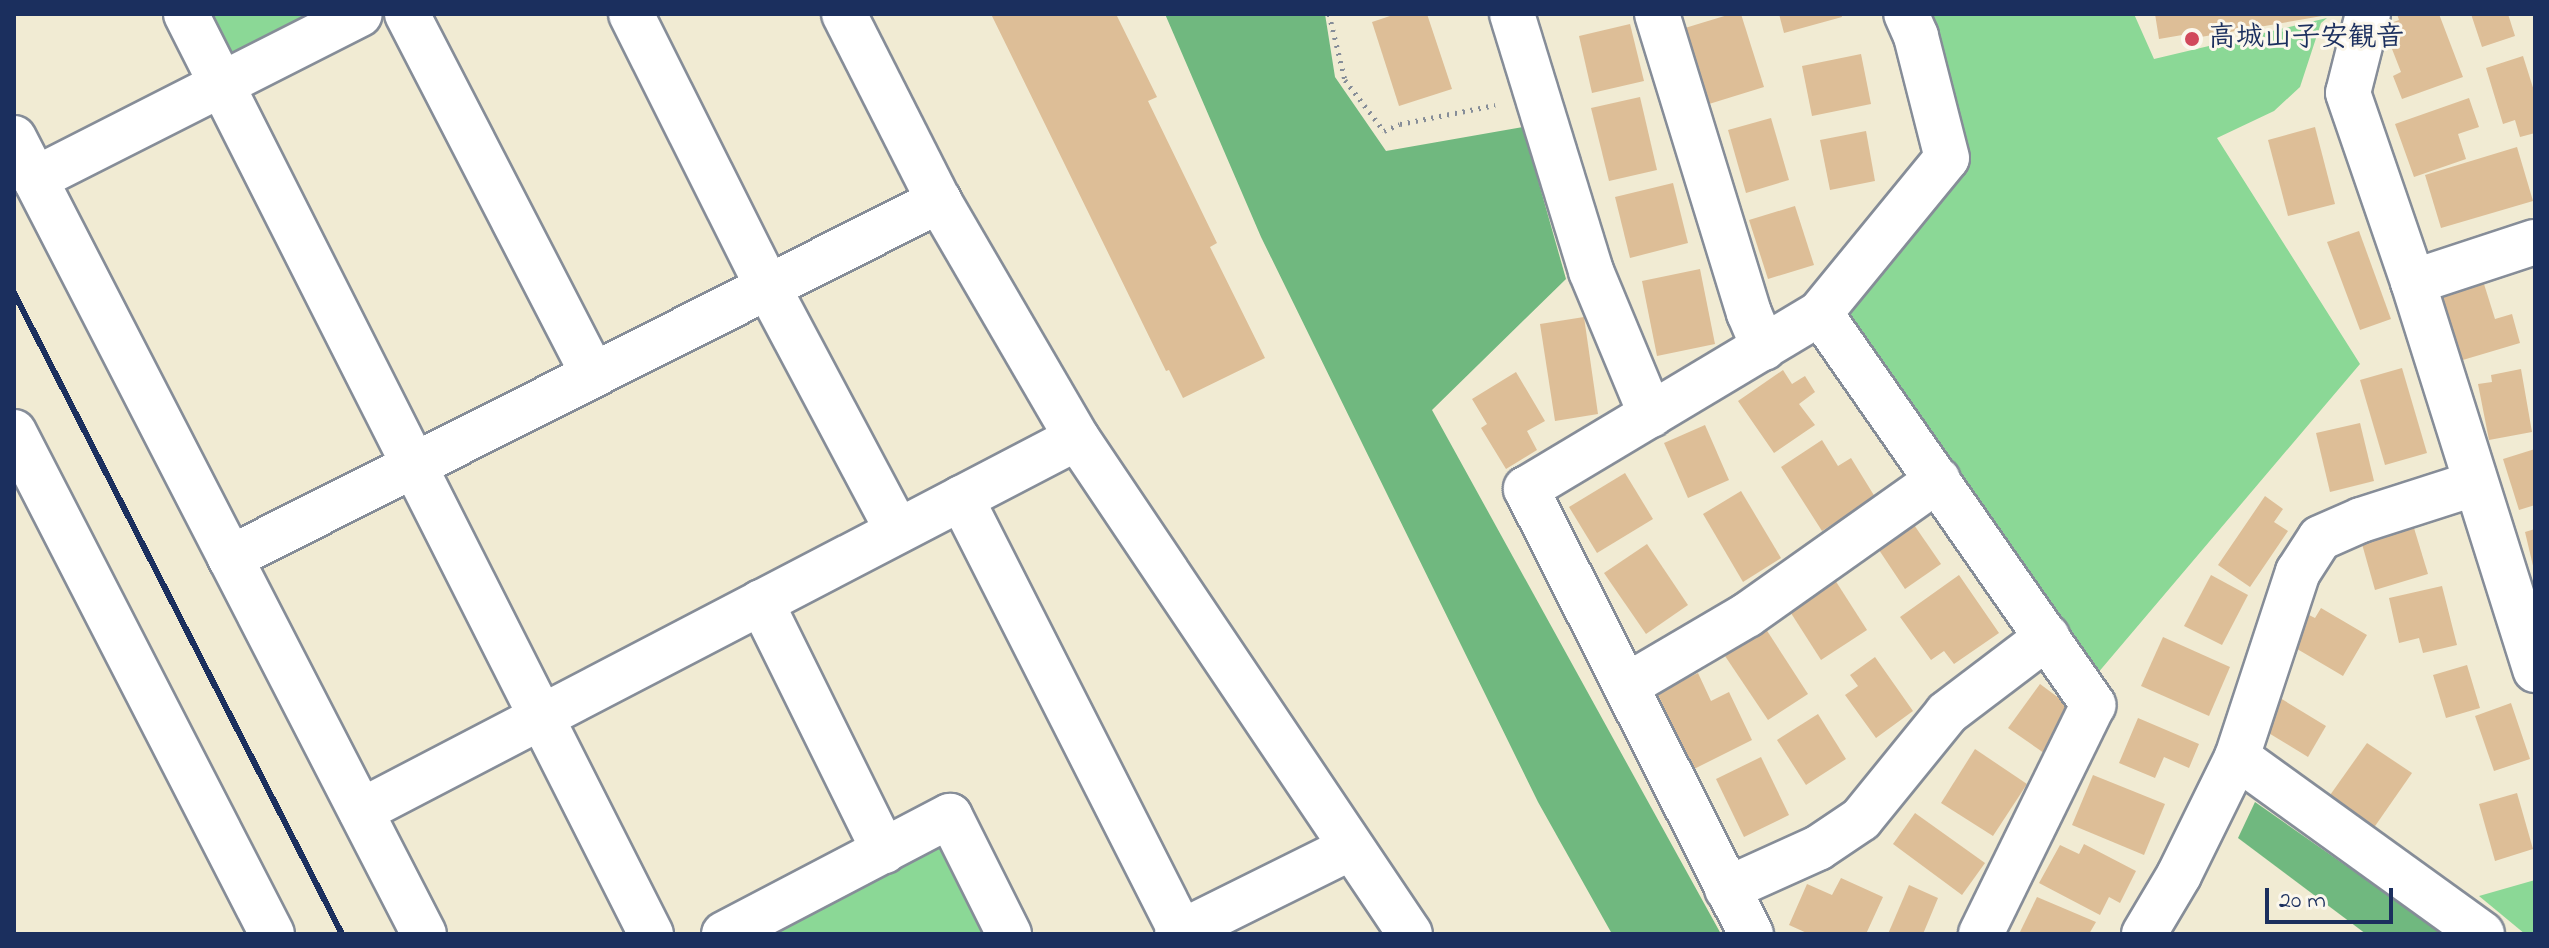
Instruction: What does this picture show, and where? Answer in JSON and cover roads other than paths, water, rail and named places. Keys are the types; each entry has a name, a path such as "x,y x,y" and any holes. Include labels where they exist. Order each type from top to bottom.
{"street":[{"path":"186,14 651,934"},
{"path":"35,179 360,14"},
{"path":"407,14 593,375"},
{"path":"631,14 768,287 898,531"},
{"path":"844,14 939,201 1077,438 1410,934"},
{"path":"1512,14 1591,271 1651,415"},
{"path":"1657,14 1749,313 1764,348"},
{"path":"1751,934 1526,489 1820,313 1947,158 1916,36 1906,14"},
{"path":"2368,14 2348,93 2413,282 2473,484 2535,670"},
{"path":"14,138 424,934"},
{"path":"230,558 939,201"},
{"path":"2413,282 2535,242"},
{"path":"1820,313 2093,705 1981,934"},
{"path":"14,432 272,934"},
{"path":"361,811 1077,438"},
{"path":"1626,686 1747,615 1938,480"},
{"path":"2144,934 2179,875 2237,757 2298,572 2320,538 2361,520 2473,484"},
{"path":"961,498 1180,933 1350,848"},
{"path":"761,602 884,851"},
{"path":"1727,889 1818,848 1861,819 1947,713 2047,637"},
{"path":"2237,757 2482,934"},
{"path":"724,934 950,816 1009,934"}],"railway":[{"path":"14,293 342,934"}],"place":[{"name":"高城山子安観音","path":"2192,39"}]}
